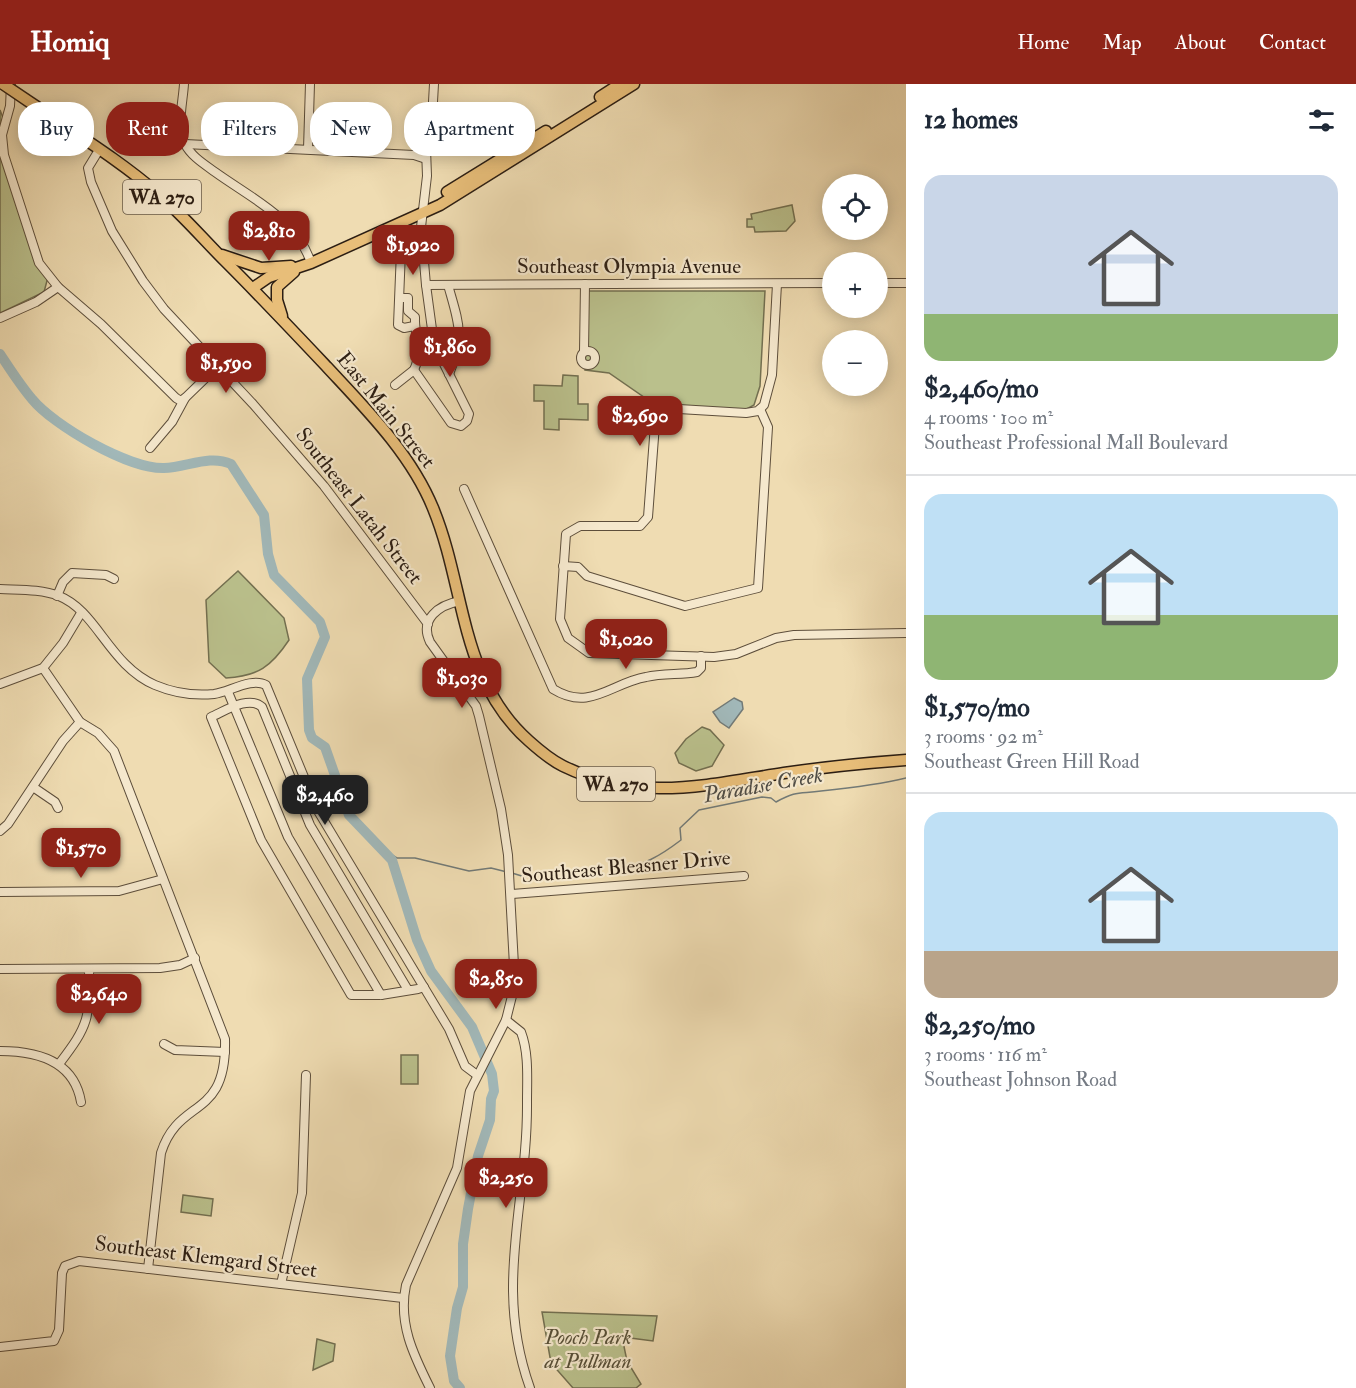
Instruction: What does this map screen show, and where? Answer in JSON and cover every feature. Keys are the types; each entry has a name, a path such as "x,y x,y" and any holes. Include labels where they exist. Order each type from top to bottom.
{"main road":[{"name":"East Main Street","path":"3,84 154,190 284,320 363,406 419,480 432,506 447,548 479,672 494,702 516,729 561,766 602,781 641,789 678,789 805,770 906,760"},
{"path":"424,211 435,200 620,84"},
{"path":"253,288 269,277 306,265 440,205 634,84"},
{"path":"218,253 261,268 306,265"},
{"path":"284,320 277,300 277,287 306,265"}],"street":[{"path":"11,84 10,105 2,135 4,155 39,263 58,287 181,401 217,367"},
{"path":"183,102 184,84"},
{"path":"308,148 310,84"},
{"path":"414,370 450,423 461,426 467,421 469,414 434,344 426,285 421,227 434,84"},
{"path":"189,144 308,148 414,155 426,159"},
{"path":"189,148 201,162 293,228 307,250 306,265"},
{"name":"Southeast Latah Street","path":"99,150 90,162 89,175 125,255 164,309 253,404 324,486 428,624 430,642 472,701 479,716 501,809 509,863 516,976 506,1020 478,1072 465,1110 457,1168 414,1262 403,1298"},
{"path":"402,222 405,238 400,251 398,325 406,328 414,326"},
{"name":"Southeast Olympia Avenue","path":"426,285 822,283"},
{"path":"888,283 906,283"},
{"path":"584,351 585,284"},
{"path":"777,284 771,386 760,409 746,413 658,409 654,417 649,513 646,520 636,527 580,526 572,528 565,538 561,619 568,638 579,648 597,655 641,653 701,657 736,654 776,638 794,635 906,633"},
{"path":"448,285 461,336 455,363 449,374"},
{"path":"0,318 36,302 58,287"},
{"path":"395,385 414,370 418,361 419,332 414,326 415,317 408,310 408,298 400,298"},
{"path":"443,363 449,366 455,363"},
{"path":"150,448 172,422 185,398"},
{"path":"562,566 578,567 587,576 685,606 758,588 768,427 760,409"},
{"path":"464,489 553,689 564,696 578,699 592,697 645,677 698,672 701,668 701,657"},
{"path":"57,596 63,582 72,573 106,574 114,579"},
{"path":"0,589 57,596 81,613 116,657 147,681 186,694 228,692 257,682 266,685 318,811 449,1029 465,1066 478,1072"},
{"path":"428,624 438,608 460,601"},
{"path":"0,684 43,668 63,643 81,613"},
{"path":"43,668 80,722 98,734 114,751 225,1039 224,1072 219,1086 202,1107 174,1125 166,1138 160,1165 148,1269"},
{"path":"228,692 288,837 381,995"},
{"path":"408,990 310,825 262,707 257,703 249,702 211,717 257,830 351,995 381,995 408,990 424,987"},
{"path":"0,831 33,787 63,741 80,722"},
{"path":"33,787 55,802 58,808"},
{"name":"Southeast Bleasner Drive","path":"512,894 744,876"},
{"path":"0,892 119,891 164,879"},
{"path":"0,969 171,967 195,958"},
{"path":"59,1064 86,1026 90,1011 89,969"},
{"path":"506,1020 521,1032 526,1059 526,1149 513,1242 511,1283 516,1340 530,1388"},
{"path":"164,1044 175,1050 225,1052"},
{"path":"0,1051 34,1052 59,1064 75,1082 81,1102"},
{"path":"281,1284 302,1193 306,1076"},
{"name":"Southeast Klemgard Street","path":"0,1347 54,1341 59,1330 62,1273 71,1262 403,1298"},
{"path":"403,1298 404,1326 430,1388"}],"green space":[{"path":"0,110 5,123 4,155 48,277 44,292 0,313"},
{"path":"792,205 795,221 786,231 755,232 754,227 747,227 747,219 752,219 751,214"},
{"path":"587,291 765,291 760,386 754,405 745,410 654,404 609,373 585,370"},
{"path":"563,375 578,376 578,404 588,404 588,420 559,419 559,430 544,429 544,401 534,401 534,385 562,386"},
{"path":"238,571 284,618 289,640 276,657 263,668 247,675 226,678 209,662 206,600"},
{"path":"702,727 710,730 724,745 712,766 696,771 679,763 675,753 686,739"},
{"path":"401,1055 418,1055 418,1084 401,1084"},
{"path":"183,1195 213,1199 211,1216 181,1212"},
{"name":"Pooch Park at Pullman","path":"542,1312 657,1316 653,1341 622,1337 627,1361 641,1384 636,1388 573,1388 551,1363"},
{"path":"317,1339 335,1344 333,1361 313,1370"}],"water":[{"path":"734,698 742,702 743,709 729,728 720,722 713,712"}],"waterway":[{"path":"0,354 23,388 43,410 74,433 113,454 149,466 164,468 214,460 231,464 264,515 268,554 274,575 320,622 325,637 307,679 309,730 312,738 325,747 349,815 392,860 417,940 431,971 472,1027 492,1074 494,1091 491,1099 490,1120 478,1156 468,1209 463,1244 463,1287 457,1308 450,1356 454,1381 460,1388"},
{"name":"Paradise Creek","path":"616,870 643,863 673,846 681,840 680,828 699,810 762,797 771,798 776,802 798,793 864,786 906,778"},
{"name":"Paradise Creek","path":"385,851 397,858 415,858 469,871 491,868 507,872"},
{"name":"Paradise Creek","path":"512,873 525,877"}]}
